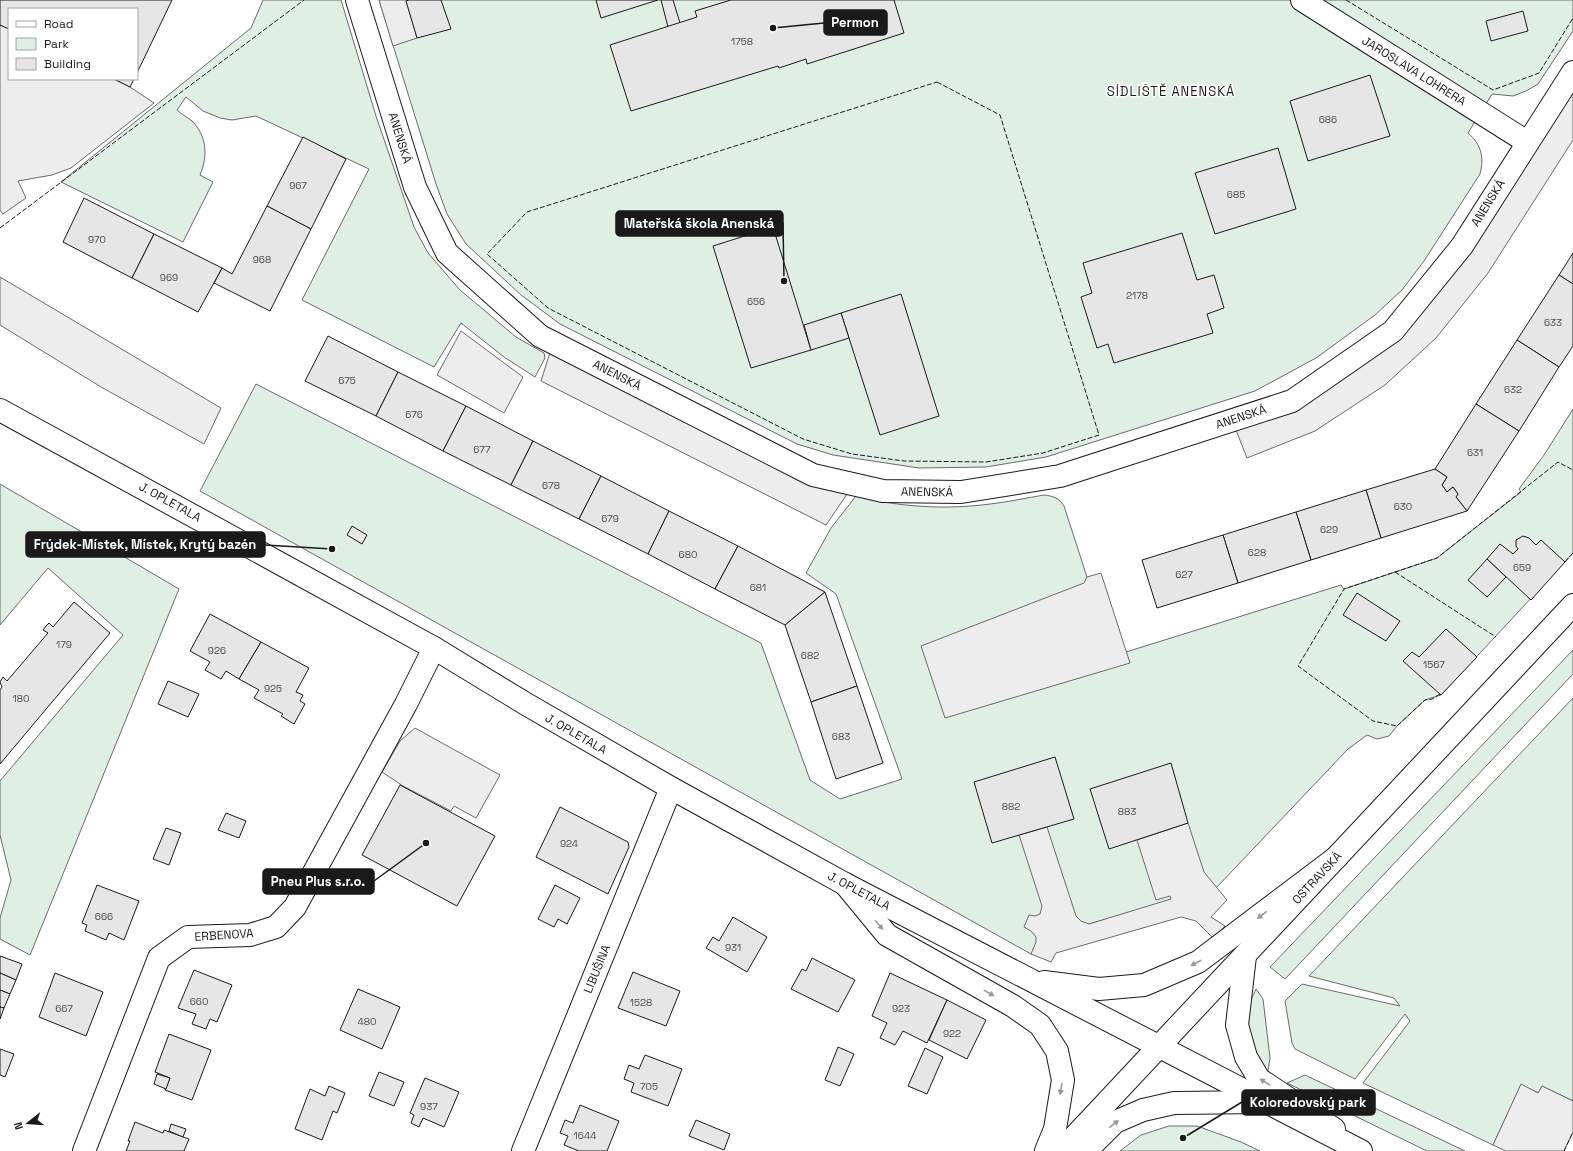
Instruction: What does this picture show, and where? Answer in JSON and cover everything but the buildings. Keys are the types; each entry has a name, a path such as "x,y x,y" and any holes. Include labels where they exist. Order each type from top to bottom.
{"street":[{"name":"ANENSKÁ","path":"357,0 415,187 447,253 540,336 813,474 883,491 961,492 1060,476 1292,401 1393,332 1462,246 1526,142 1573,72"},
{"name":"JAROSLAVA LOHRERA","path":"1302,0 1526,142"},
{"name":"J. OPLETALA","path":"0,410 434,648 526,704 671,788 845,884 1361,1151"},
{"name":"OSTRAVSKÁ","path":"1061,1151 1573,605"},
{"name":"ERBENOVA","path":"84,1151 159,958 188,937 250,935 276,927 295,907 406,704 434,648"},
{"name":"LIBUŠINA","path":"523,1151 671,788"},
{"path":"1029,980 1099,989 1144,985 1198,962 1337,857"},
{"path":"845,884 887,935 1013,1006 1040,1025 1057,1051 1063,1080 1055,1129 1046,1151"},
{"path":"1245,956 1237,1025 1246,1057 1259,1078 1367,1151"},
{"path":"1086,1151 1115,1122 1143,1110 1174,1103 1266,1102"}],"green space":[{"path":"263,0 341,0 376,116 414,227 428,253 460,290 516,337 544,353 545,358 535,377 504,357 461,323 434,367 302,300 369,169 256,116 232,120 220,118 203,111 186,97 177,110 192,121 201,133 205,146 205,154 203,168 200,175 213,182 183,242 61,182 251,28"},
{"path":"379,0 1573,0 1573,31 1538,84 1513,96 1492,94 1468,133 1476,142 1481,152 1482,163 1480,174 1424,261 1402,290 1375,315 1316,358 1255,391 1046,457 986,467 919,468 833,455 797,444 560,324 521,295 466,244 447,214 436,184"},
{"path":"256,384 761,643 810,780 840,799 902,779 836,594 806,573 831,528 856,496 889,503 939,507 973,506 1044,495 1056,498 1064,506 1087,577 1126,652 1341,585 1344,589 1437,558 1521,492 1519,489 1544,455 1573,409 1573,553 1441,695 1425,700 1397,726 1389,736 1377,739 1367,735 1348,749 1216,888 1089,924 1031,954 200,491"},
{"path":"0,484 179,589 30,955 0,939 0,918 11,880 0,835 0,781 123,635 48,568 0,625"},
{"path":"1573,650 1573,674 1285,979 1270,967"},
{"path":"1573,698 1573,1101 1542,1086 1539,1093 1521,1085 1493,1145 1363,1083 1410,1021 1405,1014 1355,1079 1295,1049 1292,1043 1285,1001 1302,984 1400,1006 1394,998 1309,976"},
{"path":"1256,989 1263,999 1270,1058 1268,1071 1257,1059 1250,1044 1248,1009"},
{"path":"1305,1075 1465,1151 1427,1151 1287,1083"},
{"path":"1169,1126 1197,1126 1241,1142 1260,1151 1120,1151 1141,1135"}],"shaded area":[{"path":"379,0 406,0 417,38 393,46"},
{"path":"0,25 8,29 8,80 116,80 130,87 154,103 71,168 52,175 18,181 26,198 3,214 0,210"},
{"path":"1573,72 1573,140 1488,273 1436,338 1385,385 1315,431 1247,458 1232,420 1292,401 1393,331"},
{"path":"0,277 221,408 204,444 101,387 0,325"},
{"path":"461,331 523,377 504,413 437,375"},
{"path":"553,343 854,484 826,525 541,381"},
{"path":"1101,573 1130,663 945,718 921,646 1084,583 1087,577"},
{"path":"415,728 500,775 476,818 454,806 451,811 403,786 382,772 400,741"},
{"path":"1188,823 1204,872 1227,900 1211,917 1225,926 1213,938 1196,921 1181,917 1056,953 1051,962 1031,954 1036,942 1036,937 1031,931 1024,927 1029,915 1035,916 1040,914 1042,906 1019,835 1047,827 1076,916 1081,921 1089,924 1171,899 1170,896 1156,900 1137,840"},
{"path":"1521,1084 1538,1093 1542,1086 1573,1101 1573,1132 1564,1151 1506,1151 1493,1145"}],"fence":[{"path":"0,228 304,0"},
{"path":"1346,0 1493,90 1539,73 1573,18"},
{"path":"937,82 1000,115 1099,435 1043,453 986,462 904,461 852,454 803,439 548,308 487,254 527,212 937,82"},
{"path":"1440,694 1432,699 1425,700 1397,726 1373,721 1298,666 1344,589 1437,558 1558,462 1573,470"},
{"path":"1565,562 1573,553"},
{"path":"1395,572 1496,637"},
{"path":"1564,1151 1573,1132"}],"place":[{"name":"Permon","path":"773,28"},
{"name":"Mateřská škola Anenská","path":"784,281"},
{"name":"Frýdek-Místek, Místek, Krytý bazén","path":"332,549"},
{"name":"Pneu Plus s.r.o.","path":"426,843"},
{"name":"Koloredovský park","path":"1183,1138"}],"district":[{"name":"SÍDLIŠTĚ ANENSKÁ","path":"1171,91"}]}
